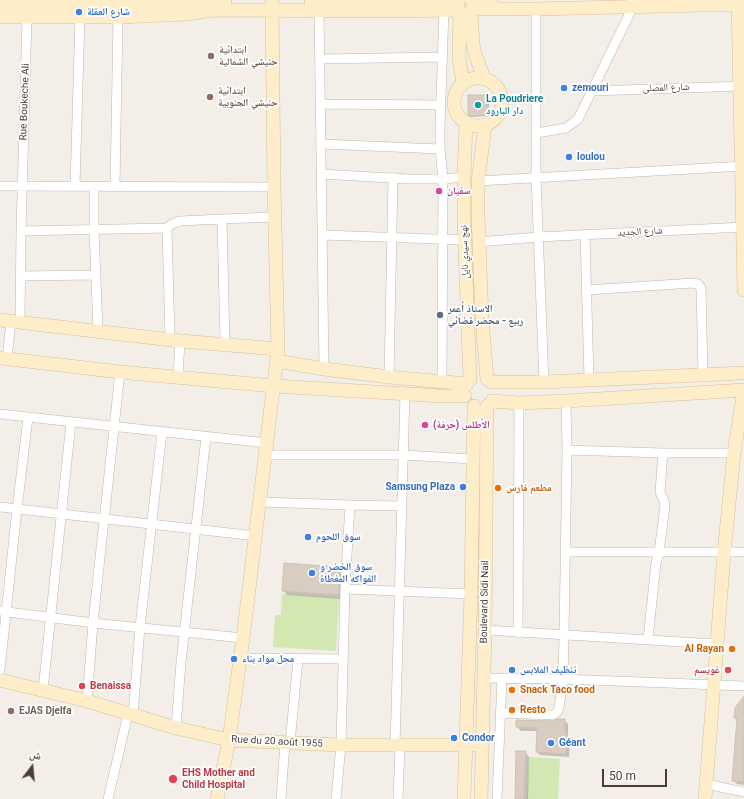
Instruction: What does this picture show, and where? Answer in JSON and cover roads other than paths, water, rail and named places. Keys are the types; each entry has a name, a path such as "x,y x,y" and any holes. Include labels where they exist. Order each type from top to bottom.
{"street":[{"path":"381,4 444,10 491,0"},
{"path":"0,4 26,1 119,7 188,14 212,4 466,5 536,9 608,3 740,2 744,290"},
{"path":"537,133 566,128 578,119 623,28 632,3"},
{"path":"217,799 229,740 278,355 272,4"},
{"path":"319,4 324,370"},
{"path":"466,5 473,45 484,78"},
{"path":"463,82 459,59 466,5"},
{"path":"0,17 80,17 119,7"},
{"path":"115,186 119,7"},
{"path":"536,9 536,178 544,382"},
{"path":"442,382 443,179 440,149 444,10"},
{"name":"Rue Boukeche Ali","path":"4,358 20,276 27,17"},
{"path":"75,186 80,17"},
{"path":"320,59 442,57"},
{"path":"477,77 484,78 497,87 501,94 501,109 498,116 492,122 485,125 479,126 466,123 455,112 453,104 457,88 469,79 477,77"},
{"name":"شارع المصلى","path":"592,91 741,86"},
{"path":"320,104 441,105"},
{"name":"نهج سيدي نايل","path":"466,123 464,177 468,387"},
{"name":"نهج سيدي نايل","path":"485,125 478,181 482,319 489,381"},
{"path":"321,144 440,149"},
{"path":"478,181 742,166"},
{"path":"321,174 393,178 443,179 464,177"},
{"path":"389,378 393,178"},
{"path":"0,186 274,187"},
{"path":"94,187 98,331"},
{"path":"21,231 167,228 172,224 180,222 275,217"},
{"path":"222,220 225,344"},
{"name":"شارع الجديد","path":"479,242 585,234 743,227"},
{"path":"167,228 178,377"},
{"path":"585,234 589,379"},
{"path":"323,235 465,240"},
{"path":"20,276 96,275"},
{"path":"587,290 693,283 698,284 701,288 703,374"},
{"path":"10,321 175,340 225,344 278,355 324,370 389,378 442,382 468,387"},
{"path":"4,358 120,372 274,386 442,396 468,387 478,377 489,381 544,382 744,373"},
{"path":"87,701 93,623 120,372"},
{"path":"484,404 494,394 494,390 489,381"},
{"path":"468,387 467,400 484,404 566,401 744,390 734,453 724,553 705,799"},
{"path":"398,799 399,591 405,393"},
{"path":"500,713 553,715 559,708 563,679 567,450 566,401"},
{"path":"518,633 519,403"},
{"name":"Boulevard Sidi Nail","path":"464,799 471,594 473,459 484,404"},
{"name":"Boulevard Sidi Nail","path":"481,799 485,630 484,404"},
{"path":"0,414 206,437 266,449 473,459"},
{"path":"0,670 3,611 28,418"},
{"path":"42,690 71,422"},
{"path":"108,799 130,714 162,432"},
{"path":"176,728 177,699 206,437"},
{"path":"567,450 663,453 734,453"},
{"path":"648,639 656,563 659,552 665,506 660,492 663,453"},
{"path":"260,502 401,506"},
{"path":"336,799 341,745 345,589 350,505"},
{"path":"0,507 256,536"},
{"path":"565,552 744,552"},
{"path":"345,589 471,594"},
{"path":"3,611 93,623 243,638"},
{"path":"485,630 716,644"},
{"path":"240,658 343,659"},
{"path":"281,799 298,659"},
{"path":"483,678 563,679 744,686"},
{"path":"497,799 502,678"},
{"name":"Rue du 20 août 1955","path":"0,680 87,701 176,728 229,740 341,745 482,745"},
{"path":"706,784 744,792"}],"place":[{"name":"شارع العقلة","path":"79,12"},
{"name":"ابتدائية حنيشي الشمالية","path":"211,56"},
{"name":"zemouri","path":"564,88"},
{"name":"ابتدائية حنيشي الجنوبية","path":"210,97"},
{"name":"La Poudriere دار البارود","path":"478,105"},
{"name":"loulou","path":"569,157"},
{"name":"سفيان","path":"439,191"},
{"name":"الاستاذ أعمر ربيع - محضر قضائي","path":"440,315"},
{"name":"الأطلس (حرفة)","path":"425,425"},
{"name":"Samsung Plaza","path":"463,487"},
{"name":"مطعم فارس","path":"498,488"},
{"name":"سوق اللحوم","path":"308,537"},
{"name":"سوق الخضر و الفواكه المغطاة","path":"312,573"},
{"name":"Al Rayan","path":"732,649"},
{"name":"محل مواد بناء","path":"234,659"},
{"name":"تنظيف الملابس","path":"512,670"},
{"name":"غويسم","path":"728,670"},
{"name":"Benaissa","path":"82,686"},
{"name":"Snack Taco food","path":"512,690"},
{"name":"Resto","path":"512,710"},
{"name":"EJAS Djelfa","path":"11,711"},
{"name":"Condor","path":"454,738"},
{"name":"Géant","path":"551,743"},
{"name":"EHS Mother and Child Hospital","path":"173,779"}]}
